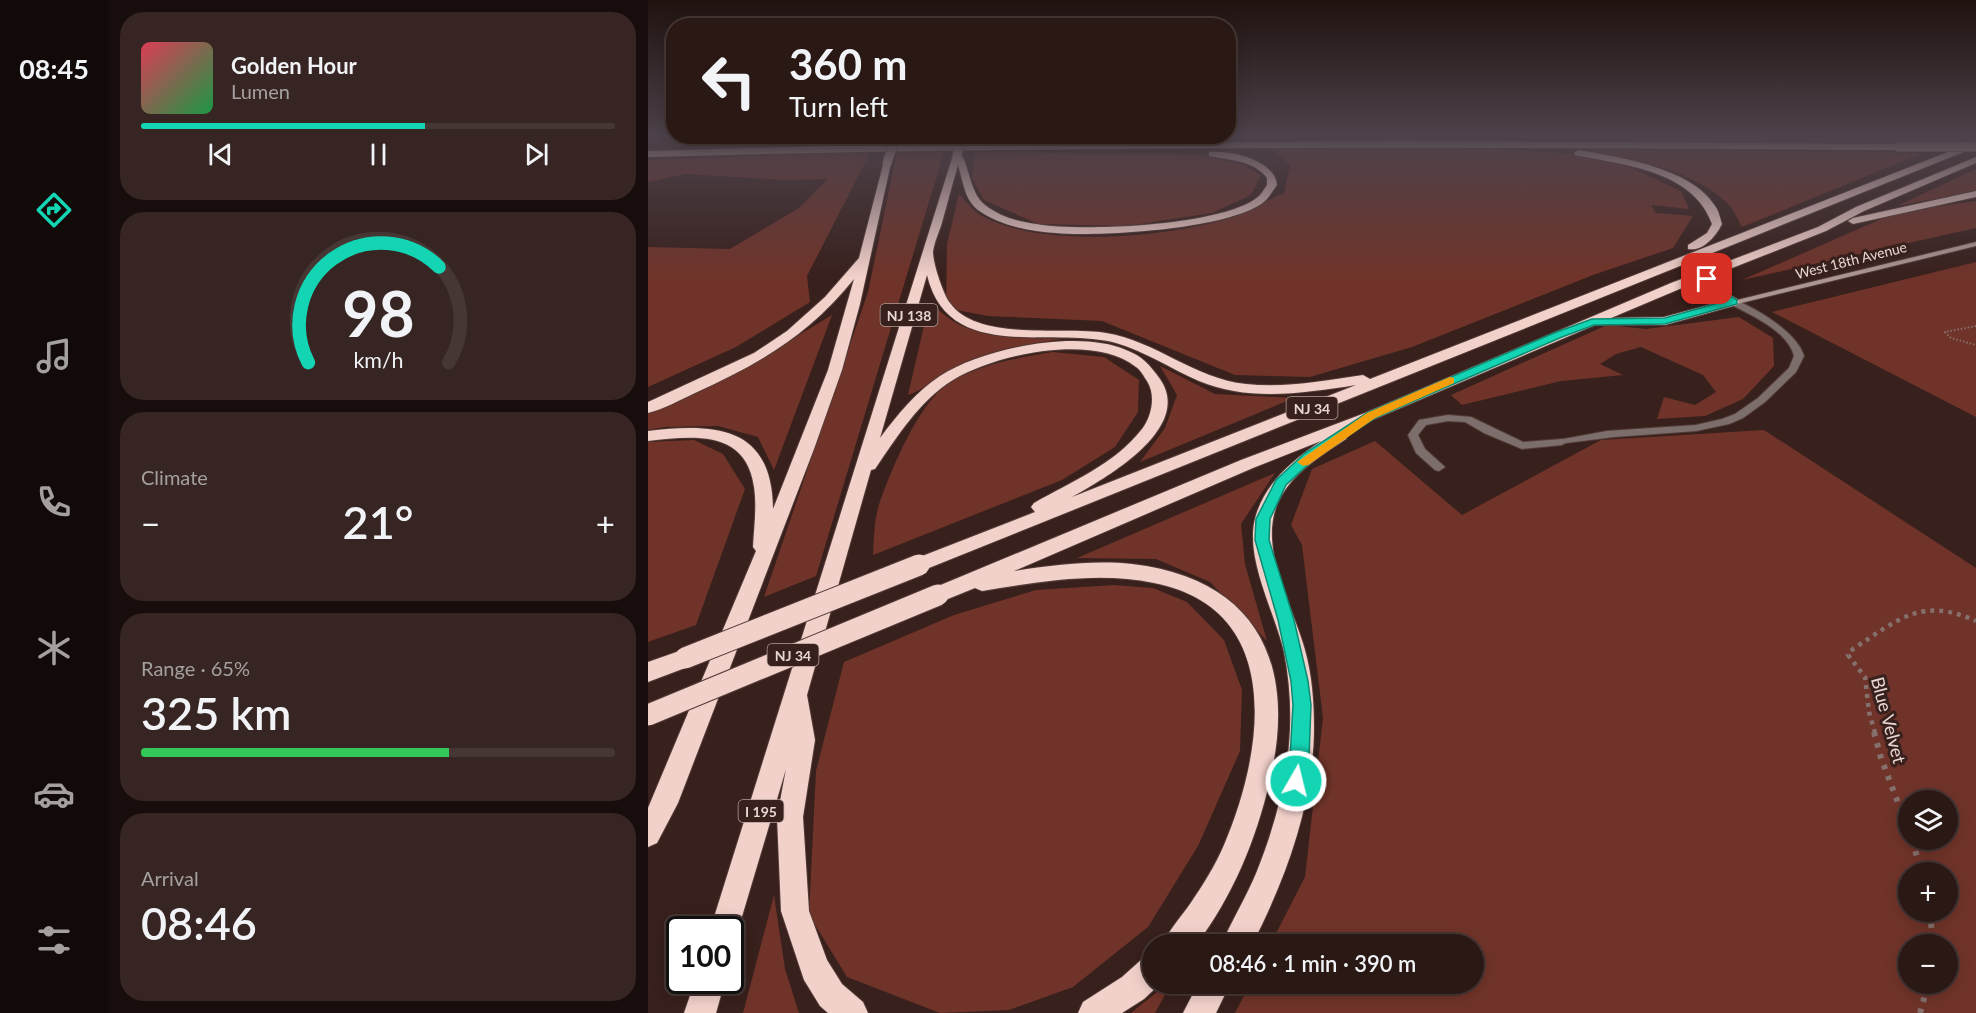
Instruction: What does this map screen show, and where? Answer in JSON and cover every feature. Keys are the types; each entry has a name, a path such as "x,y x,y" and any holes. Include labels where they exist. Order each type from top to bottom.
{"highway":[{"path":"648,849 835,370 854,304 882,183"},
{"name":"NJ 138","path":"796,692 948,183"},
{"path":"969,183 974,199 982,208 1008,220 1049,229 1086,232 1122,231 1223,215 1265,195 1272,183"},
{"path":"1645,273 1692,248 1715,230 1717,224 1714,211 1708,201 1680,183"},
{"name":"NJ 34","path":"648,672 1260,430 1645,273 1877,183"},
{"name":"NJ 34","path":"648,715 1236,469 1371,416 1675,286 1822,229 1860,209 1921,183"},
{"path":"1822,229 1976,194"},
{"path":"927,253 938,297 959,318 975,326 996,330 1118,339 1154,352 1208,380 1242,388 1292,390 1392,375"},
{"path":"648,408 730,370 791,336 820,309 865,257"},
{"path":"1712,273 1707,279 1708,287 1733,302"},
{"path":"1592,322 1665,321 1733,302"},
{"path":"861,476 917,401 946,378 977,362 1026,349 1074,346 1116,352 1142,365 1150,372 1161,396 1156,418 1139,442 1109,466 978,541"},
{"path":"1242,934 1278,855 1292,805 1300,758 1302,705 1300,681 1286,620 1264,550 1263,519 1277,488 1302,463 1371,416"},
{"path":"648,436 674,432 708,433 737,441 749,453 756,464 764,487 763,559"},
{"path":"947,591 1069,571 1132,572 1164,578 1198,590 1224,608 1246,633 1261,661 1264,681 1264,741 1257,782 1242,835 1224,875 1186,934"},
{"path":"796,692 803,740 790,817 795,911 815,969 831,995 852,1013"},
{"name":"I 195","path":"729,916 796,692"},
{"path":"648,834 665,803"},
{"path":"1094,1013 1142,980"},
{"path":"700,1013 706,994"},
{"path":"1199,1013 1209,994"}],"street":[{"name":"West 18th Avenue","path":"1733,302 1976,244"},
{"path":"1439,466 1420,451 1413,435 1423,422 1448,418 1467,419 1488,432 1522,446 1620,433 1708,425 1737,417 1756,405 1788,374 1797,363 1799,354 1796,346 1783,332 1733,302"}],"path":[{"path":"1976,326 1945,332 1952,338 1976,345"},
{"name":"Blue Velvet","path":"1898,803 1881,758 1869,712 1864,677 1848,655 1853,649 1925,608 1967,616 1976,621"},
{"path":"1920,1013 1925,994"}],"shaded area":[{"path":"824,183 854,183 807,276 810,302 736,347 648,387 648,247 730,249 799,208"},
{"path":"891,183 935,183 816,576 764,597 868,292"},
{"path":"975,183 1257,183 1251,195 1212,213 1127,226 1038,224 984,200"},
{"path":"1286,183 1664,183 1681,191 1689,209 1651,205 1656,213 1693,216 1673,248 1593,275 1412,347 1310,377 1235,375 1102,321 988,316 946,308 947,244 959,194 979,214 1006,226 1064,236 1096,237 1158,233 1212,223 1240,214 1284,193"},
{"path":"1699,183 1849,183 1742,227 1734,211 1711,190"},
{"path":"1946,183 1976,183 1976,191 1897,206"},
{"path":"1976,201 1976,228 1742,280 1897,212"},
{"path":"1976,262 1976,417 1772,312"},
{"path":"932,303 945,316 975,331 1008,337 1061,339 1010,348 973,359 954,367 920,390 908,395 929,304"},
{"path":"832,315 774,470 758,437 718,426 665,427 648,430 648,414 751,364"},
{"path":"1739,317 1773,338 1774,366 1743,399 1705,416 1657,419 1664,397 1695,405 1716,392 1703,375 1641,347 1616,354 1600,364 1623,375 1561,381 1462,405 1451,395 1607,325 1646,329"},
{"path":"1053,352 1104,357 1139,380 1138,412 1115,447 1062,480 873,555 877,511 884,490 918,419 940,390 952,381 989,365"},
{"path":"1160,366 1215,394 1294,398 1140,462 1165,428 1177,395"},
{"path":"1764,430 1976,568 1976,1013 1235,1013 1245,994 1484,994 1484,934 1276,934 1305,877 1323,718 1302,545 1291,525 1312,469 1375,441 1462,515 1601,440"},
{"path":"694,440 723,454 745,489 696,625 648,642 648,442"},
{"path":"1275,473 1241,524 1245,564 1267,641 1210,582 1156,559 1077,558"},
{"path":"1114,585 1153,588 1187,602 1224,640 1242,690 1240,751 1198,846 1148,927 1073,987 1009,1010 940,1013 847,977 809,915 816,771 844,662 954,615 1036,590"},
{"path":"774,895 785,969 799,1013 743,1013"},
{"path":"1155,994 1165,994 1155,1013 1131,1013"}],"slow traffic":[{"path":"1303,462 1371,416 1450,381"}],"route":[{"path":"1296,781 1300,758 1302,705 1300,681 1286,620 1262,540 1263,519 1281,483 1309,456 1371,416 1558,335 1592,322 1665,321 1733,302 1708,287 1707,279"}]}
